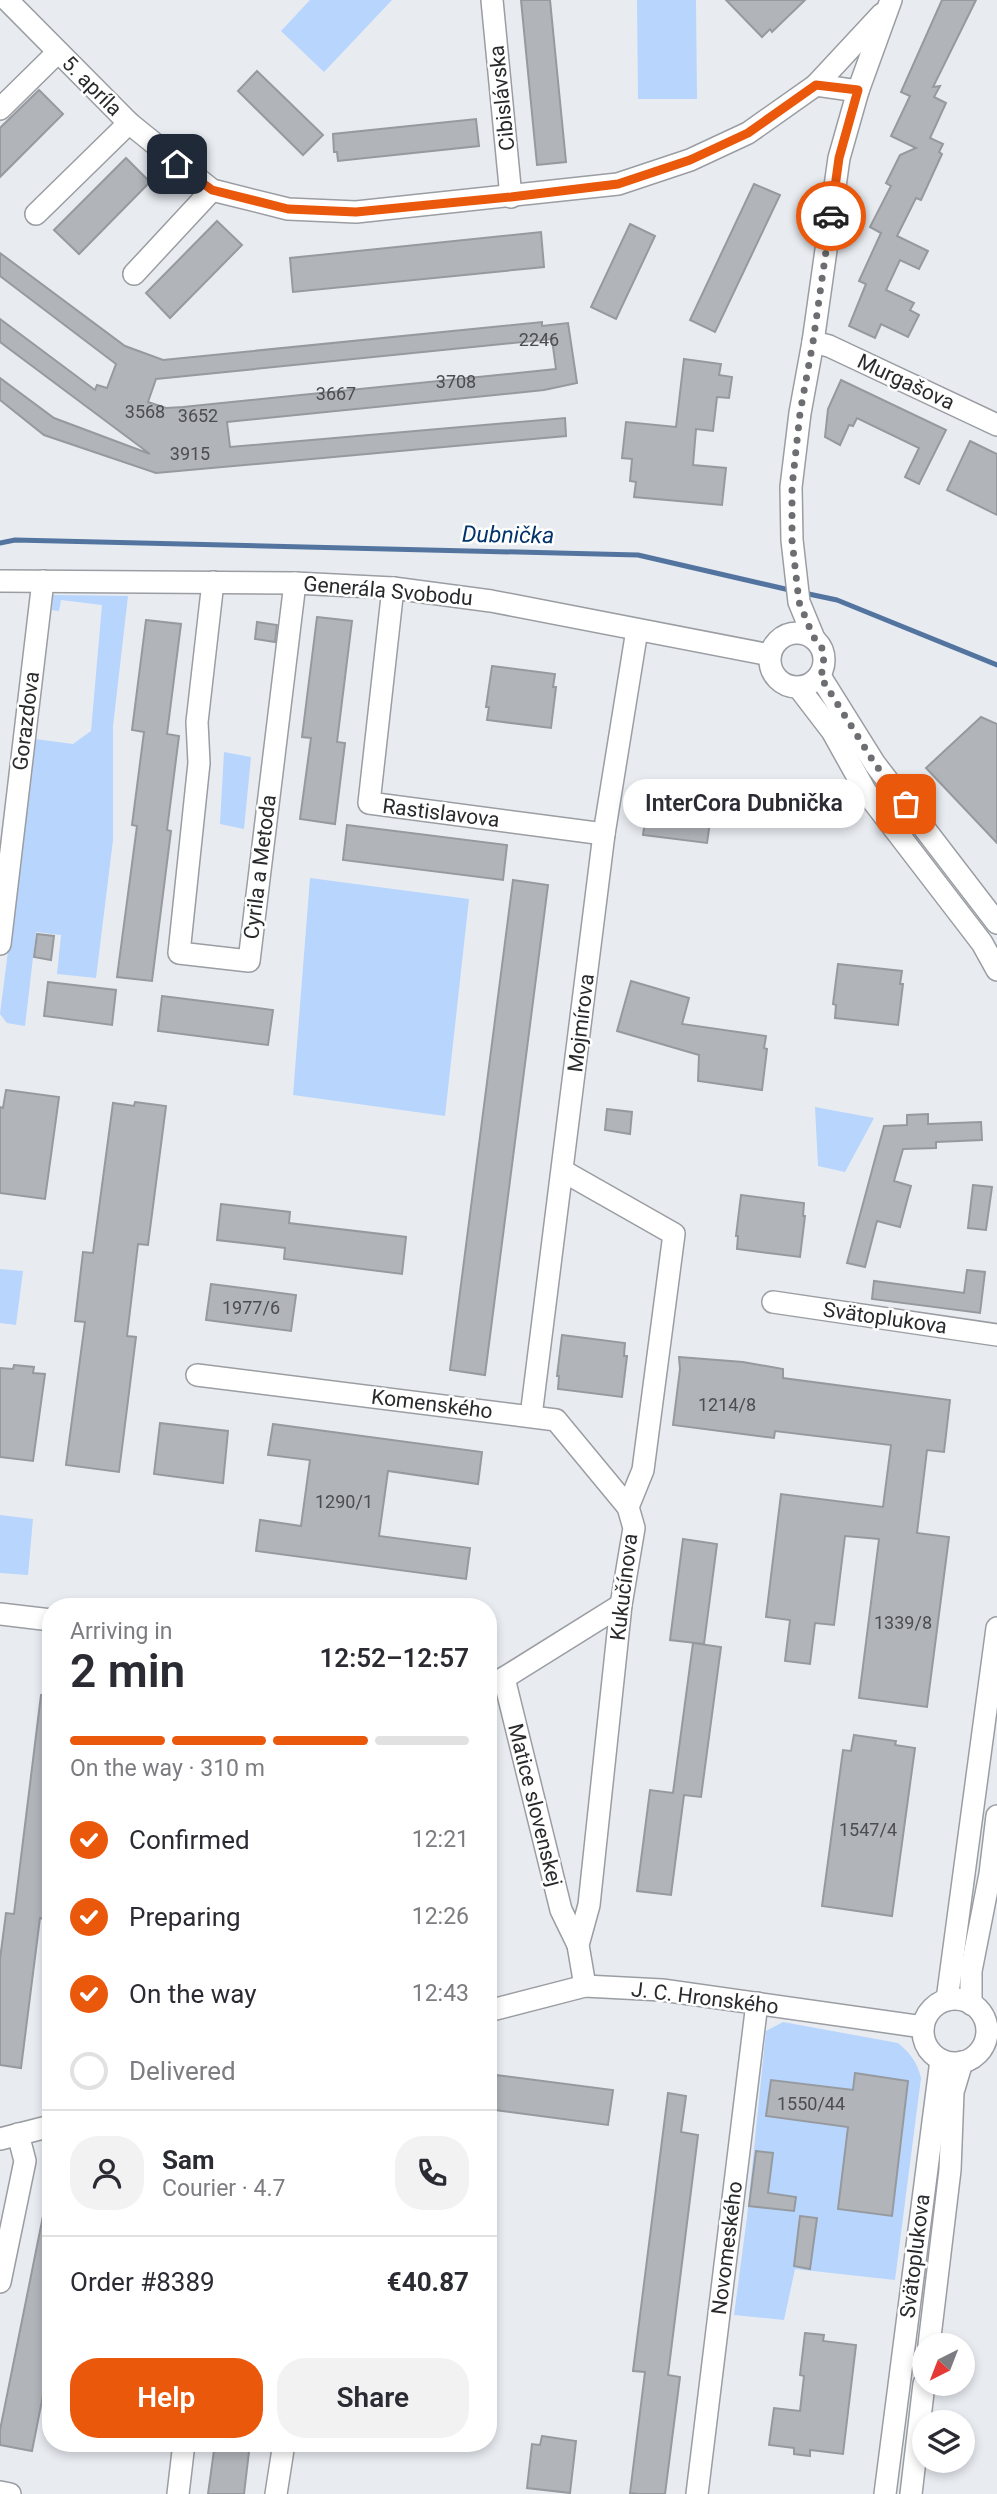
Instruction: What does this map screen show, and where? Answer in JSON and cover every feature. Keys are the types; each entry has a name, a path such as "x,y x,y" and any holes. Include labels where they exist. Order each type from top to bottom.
{"street":[{"name":"5. apríla","path":"7,0 129,123 220,193 288,209 356,212 618,184 690,160 748,133 816,85 890,3"},
{"name":"Cibislávska","path":"492,0 511,197"},
{"path":"799,602 790,632 776,641 770,655 771,670 781,683 799,688 811,684 820,676 824,651 813,636 799,602 792,540 792,487 800,413 813,342 839,158 858,90 890,3"},
{"path":"0,109 58,52"},
{"path":"816,85 858,90"},
{"path":"36,214 129,123"},
{"path":"134,274 220,193"},
{"name":"Murgašova","path":"813,342 829,346 997,425"},
{"name":"Generála Svobodu","path":"0,581 295,583 393,588 491,601 770,655"},
{"name":"Gorazdova","path":"0,944 43,581"},
{"name":"Cyrila a Metoda","path":"213,582 197,722 199,763 179,953 249,961 295,583"},
{"name":"Rastislavova","path":"393,588 369,803 604,834"},
{"name":"Mojmírova","path":"531,1416 604,834 637,630"},
{"path":"790,632 813,636"},
{"path":"820,676 875,764 997,923"},
{"path":"799,688 832,731 866,792 974,933 997,970"},
{"name":"Kukučínova","path":"563,1171 674,1234 642,1470 628,1507 634,1528 621,1605 589,1905 578,1945 585,1986"},
{"name":"Svätoplukova","path":"773,1301 997,1335"},
{"name":"Komenského","path":"197,1375 556,1420 628,1507"},
{"path":"497,1675 621,1605"},
{"path":"0,1614 42,1619"},
{"path":"947,2000 997,1628"},
{"name":"Matice slovenskej","path":"497,1680 561,1910 578,1945"},
{"path":"971,2004 971,1971 990,1874 997,1816"},
{"name":"J. C. Hronského","path":"497,2009 585,1986 662,1990 923,2027"},
{"path":"947,2000 971,2004 983,2016 986,2024 986,2038 976,2056 951,2061 927,2046 923,2027 934,2007 947,2000"},
{"name":"Novomeského","path":"697,2494 757,2003"},
{"name":"Svätoplukova","path":"930,2333 950,2170 953,2092 951,2061"},
{"name":"Svätoplukova","path":"885,2494 951,2061"},
{"path":"0,2282 25,2161 9,2137 42,2128"},
{"path":"911,2494 923,2396"},
{"path":"178,2494 183,2452"},
{"path":"276,2494 283,2452"},
{"path":"0,2492 10,2494"}],"shaded area":[{"path":"310,0 392,0 324,72 281,31"},
{"path":"637,0 696,0 697,99 638,99"},
{"path":"53,595 128,596 113,726 113,840 96,978 57,974 61,935 36,932 25,1026 7,1023 0,1014 35,739 73,744 91,731 102,605 61,600 59,611 52,610"},
{"path":"224,752 251,757 244,829 220,824"},
{"path":"310,878 469,899 445,1116 293,1095"},
{"path":"815,1107 874,1118 845,1172 818,1166"},
{"path":"0,1269 23,1271 16,1325 0,1323"},
{"path":"0,1515 33,1519 28,1575 0,1573"},
{"path":"783,2022 898,2043 913,2059 921,2078 895,2280 795,2269 784,2320 734,2315 766,2031"}],"building":[{"path":"521,0 550,0 566,162 537,165"},
{"path":"726,0 805,0 772,32 770,29 762,37"},
{"path":"942,0 976,0 933,87 940,86 934,97 946,103 930,138 943,144 939,152 942,154 921,200 916,198 897,236 928,251 919,269 900,260 886,290 914,303 910,310 919,315 908,337 881,324 875,338 849,326 866,284 859,281 881,233 870,227 891,186 886,183 900,155 916,148 891,136 910,96 901,92"},
{"path":"257,71 323,135 303,155 238,91"},
{"path":"39,90 63,114 0,177 0,128"},
{"path":"476,119 479,146 338,161 337,152 334,152 333,134"},
{"path":"126,158 150,182 79,254 54,230"},
{"path":"754,184 780,195 715,332 690,320"},
{"path":"217,221 242,245 170,318 146,293"},
{"path":"630,224 655,236 616,319 591,307"},
{"path":"541,232 544,267 293,292 290,258"},
{"path":"0,253 125,346 163,360 542,322 542,326 568,323 577,383 544,390 227,422 230,447 565,418 566,436 156,473 44,435 0,400 0,378 54,418 150,454 0,342 0,319 95,390 97,385 107,388 116,364 0,276","holes":["552,339 556,369 183,407 166,408 148,402 156,379"]},
{"path":"684,359 721,364 719,375 732,377 729,398 717,397 713,431 696,429 693,465 726,468 722,505 634,497 636,482 630,481 632,459 622,458 626,422 676,427"},
{"path":"841,380 946,430 919,484 905,477 919,448 857,418 853,426 849,425 840,445 825,437 828,409"},
{"path":"970,441 997,454 997,515 947,490"},
{"path":"317,617 352,621 337,742 345,743 335,824 300,819 311,738 302,737"},
{"path":"146,620 181,624 167,734 179,736 167,830 171,831 152,981 117,977 137,826 132,825 144,732 132,730"},
{"path":"257,622 277,625 275,642 255,639"},
{"path":"492,666 555,674 551,728 487,720 489,707 486,707"},
{"path":"981,717 997,724 997,843 926,768"},
{"path":"648,781 711,789 709,802 713,802 707,843 643,835 645,822 642,822"},
{"path":"347,825 507,845 503,880 343,860"},
{"path":"513,880 548,885 485,1375 450,1370"},
{"path":"37,934 54,936 51,960 34,957"},
{"path":"838,964 902,971 898,1025 835,1018 836,1005 833,1004"},
{"path":"631,981 689,998 682,1024 766,1036 762,1090 698,1081 699,1055 617,1031"},
{"path":"48,982 116,990 112,1025 44,1016"},
{"path":"162,996 273,1010 268,1045 158,1031"},
{"path":"6,1090 59,1097 45,1199 0,1193 0,1107 3,1108"},
{"path":"135,1102 166,1106 148,1245 138,1244 127,1336 136,1337 119,1472 66,1465 85,1322 75,1321 83,1252 93,1253 113,1103 134,1106"},
{"path":"607,1109 632,1112 630,1134 605,1130"},
{"path":"928,1114 928,1124 981,1122 982,1140 936,1142 936,1148 903,1149 894,1181 911,1186 900,1227 877,1221 865,1267 847,1263 884,1126 907,1125 907,1115"},
{"path":"973,1185 992,1187 986,1230 968,1228"},
{"path":"741,1195 804,1203 800,1257 737,1249"},
{"path":"221,1204 290,1212 289,1223 406,1237 402,1274 284,1259 285,1248 217,1240"},
{"path":"967,1270 985,1272 980,1313 872,1299 874,1281 964,1293"},
{"path":"211,1284 296,1295 291,1331 206,1320"},
{"path":"562,1335 625,1343 624,1356 627,1356 622,1397 558,1389"},
{"path":"679,1357 743,1362 783,1369 783,1378 950,1400 944,1452 927,1450 917,1533 949,1537 927,1707 859,1698 879,1539 845,1536 834,1625 815,1623 810,1664 785,1661 790,1620 766,1617 781,1494 883,1507 891,1445 775,1431 774,1438 673,1425"},
{"path":"14,1365 34,1367 33,1373 45,1374 33,1461 0,1457 0,1368 13,1369"},
{"path":"160,1423 228,1431 223,1483 154,1474"},
{"path":"273,1424 482,1452 478,1484 388,1471 379,1536 470,1548 466,1579 256,1551 260,1520 301,1526 310,1460 268,1455"},
{"path":"683,1539 717,1544 704,1644 670,1640"},
{"path":"693,1643 721,1647 701,1797 684,1795 671,1895 637,1891 650,1790 673,1793"},
{"path":"42,1695 42,1918 21,2068 0,2065 0,1959 6,1913 14,1914"},
{"path":"854,1735 896,1741 895,1745 915,1748 892,1916 822,1906 843,1750 851,1751"},
{"path":"855,2073 908,2081 892,2216 838,2209 848,2127 766,2116 771,2080 853,2090"},
{"path":"497,2075 613,2090 608,2125 497,2110"},
{"path":"668,2093 686,2096 681,2132 698,2135 668,2375 680,2377 665,2494 640,2494 630,2493 645,2372 633,2371"},
{"path":"756,2151 773,2153 768,2193 796,2197 794,2211 749,2206"},
{"path":"800,2216 817,2218 810,2269 794,2266"},
{"path":"42,2221 42,2400 32,2451 0,2445 0,2430"},
{"path":"805,2333 824,2335 823,2341 856,2345 843,2454 810,2450 810,2456 794,2454 794,2448 769,2445 774,2408 800,2411 804,2376 800,2375"},
{"path":"542,2436 576,2441 570,2493 527,2488 532,2444 540,2445"},
{"path":"214,2452 249,2452 244,2494 208,2494"}],"waterway":[{"name":"Dubnička","path":"0,543 15,540 638,555 794,591"},
{"name":"Dubnička","path":"804,593 837,600 997,665"}],"way so far":[{"path":"831,216 800,413 792,487 792,540 799,602 813,636 824,651 820,676 875,764 906,804"}],"place":[{"name":"InterCora Dubnička","path":"906,804"}],"route":[{"path":"177,164 212,190 227,196 288,209 356,212 618,184 690,160 748,133 816,85 858,90 839,158 831,216"}]}
